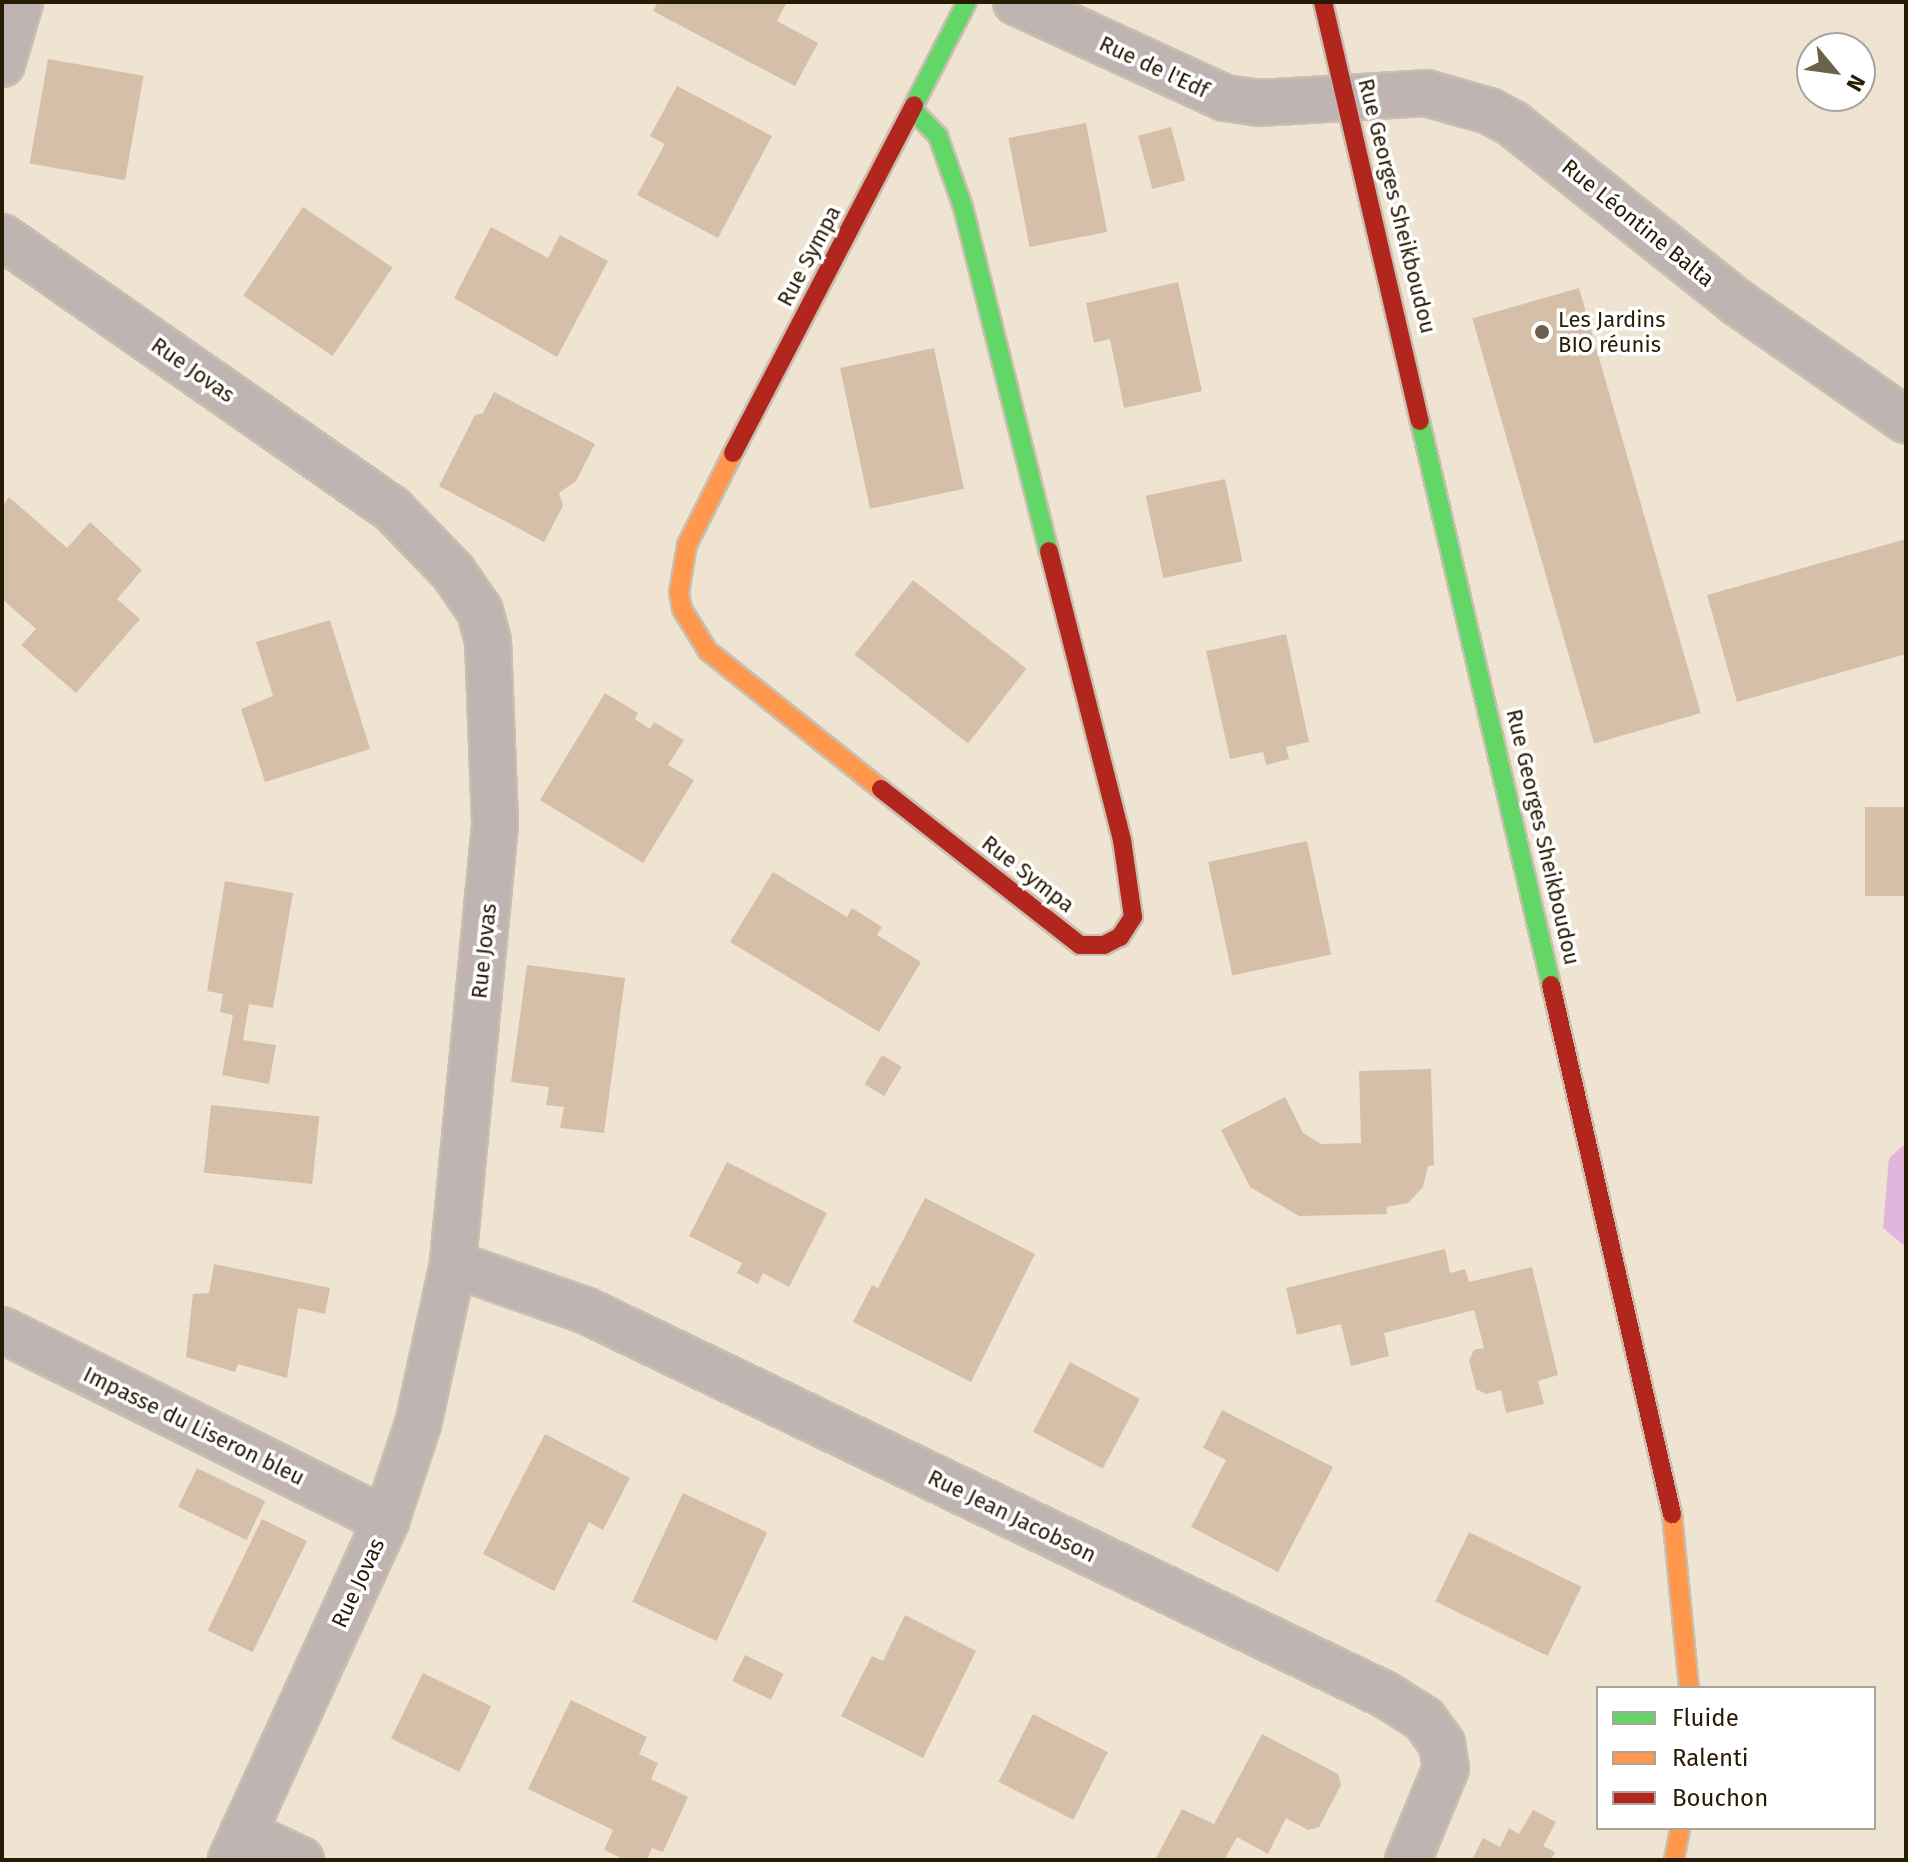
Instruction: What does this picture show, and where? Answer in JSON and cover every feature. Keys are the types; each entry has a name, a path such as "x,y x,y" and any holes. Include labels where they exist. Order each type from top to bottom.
{"street":[{"path":"2,64 20,2"},
{"path":"914,111 967,2"},
{"name":"Rue de l'Edf","path":"1016,2 1225,98 1259,103 1346,98"},
{"name":"Rue Georges Sheikboudou","path":"1323,2 1661,1460 1677,1539 1689,1686"},
{"name":"Rue Léontine Balta","path":"1346,98 1426,93 1467,102 1513,124 1738,303 1906,420"},
{"name":"Rue Sympa","path":"914,111 927,119 938,136 963,207 1122,840 1133,917 1120,937 1104,945 1080,945 720,660 682,609 678,577 703,512 914,111"},
{"name":"Rue Jovas","path":"2,237 391,508 453,572 480,611 488,641 495,825 453,1264 418,1424 386,1521 237,1846"},
{"name":"Rue Jean Jacobson","path":"453,1264 587,1311 1399,1703 1424,1719 1442,1744 1446,1768 1408,1860"},
{"name":"Impasse du Liseron bleu","path":"2,1330 386,1521"},
{"path":"1674,1860 1680,1830"},
{"path":"237,1846 301,1860"}],"shaded area":[{"path":"1906,1143 1906,1247 1883,1228 1889,1158"}],"building":[{"path":"658,2 787,2 777,21 818,43 795,86 653,11"},
{"path":"48,59 144,76 125,180 30,163"},
{"path":"677,86 772,136 718,238 637,195 665,144 650,136"},
{"path":"1086,123 1107,232 1030,247 1008,138"},
{"path":"1171,127 1185,180 1152,189 1138,136"},
{"path":"303,207 393,267 333,356 243,296"},
{"path":"491,227 548,258 560,235 608,261 557,357 454,298"},
{"path":"1178,282 1202,391 1124,408 1110,339 1094,343 1086,303"},
{"path":"1579,288 1701,713 1594,743 1472,319"},
{"path":"934,348 964,489 870,509 840,368"},
{"path":"494,392 595,444 576,481 559,493 563,506 544,542 439,486 475,415 483,413"},
{"path":"1225,479 1242,561 1163,578 1146,496"},
{"path":"9,497 67,548 90,522 142,570 117,599 140,619 76,693 21,645 36,629 2,599 2,506"},
{"path":"1906,539 1906,654 1737,702 1707,595"},
{"path":"913,580 1026,669 968,744 855,655"},
{"path":"330,620 370,749 265,782 241,709 273,696 256,642"},
{"path":"1286,634 1309,742 1286,747 1289,759 1266,765 1263,752 1230,759 1206,651"},
{"path":"605,693 638,713 635,719 650,729 654,722 684,740 668,765 694,780 643,863 540,800"},
{"path":"1865,807 1906,807 1906,896 1865,896"},
{"path":"1307,841 1331,954 1232,975 1208,862"},
{"path":"773,872 847,917 852,908 882,927 877,935 921,962 879,1032 730,942"},
{"path":"225,881 293,893 273,1008 249,1004 243,1040 276,1045 269,1084 222,1075 233,1015 220,1012 223,994 207,991"},
{"path":"527,965 625,978 604,1133 560,1128 564,1107 546,1105 549,1087 511,1082"},
{"path":"882,1055 902,1067 884,1096 864,1084"},
{"path":"1431,1069 1434,1165 1428,1166 1423,1187 1408,1203 1386,1207 1387,1214 1299,1216 1250,1187 1221,1130 1285,1097 1303,1133 1321,1144 1361,1143 1359,1071"},
{"path":"211,1105 319,1116 312,1184 204,1173"},
{"path":"727,1162 827,1213 789,1287 763,1273 758,1284 737,1273 742,1263 689,1236"},
{"path":"925,1198 1035,1254 971,1382 853,1322 872,1285 878,1288"},
{"path":"1445,1249 1450,1273 1465,1269 1469,1282 1532,1267 1558,1375 1538,1381 1544,1404 1506,1413 1501,1390 1486,1394 1476,1389 1469,1360 1474,1350 1484,1348 1474,1310 1384,1333 1389,1356 1351,1366 1341,1324 1297,1335 1286,1288"},
{"path":"214,1264 330,1288 325,1314 298,1308 287,1378 238,1364 235,1372 186,1357 193,1294 209,1293"},
{"path":"1070,1362 1140,1399 1103,1469 1033,1432"},
{"path":"1222,1410 1333,1467 1278,1572 1191,1527 1226,1460 1203,1448"},
{"path":"545,1434 630,1478 603,1530 589,1522 554,1591 483,1554"},
{"path":"197,1468 265,1501 246,1540 178,1507"},
{"path":"683,1493 767,1532 717,1641 632,1602"},
{"path":"262,1519 307,1541 253,1652 208,1630"},
{"path":"1469,1532 1581,1587 1548,1656 1435,1601"},
{"path":"905,1615 976,1651 923,1758 841,1716 872,1656 883,1661"},
{"path":"745,1655 784,1674 771,1700 732,1681"},
{"path":"423,1673 491,1706 459,1772 391,1739"},
{"path":"571,1700 647,1737 639,1754 658,1763 651,1779 688,1797 663,1852 652,1848 647,1860 625,1860 604,1850 613,1830 528,1789"},
{"path":"1033,1714 1108,1752 1073,1820 998,1782"},
{"path":"1262,1734 1338,1774 1341,1785 1319,1827 1308,1830 1286,1818 1268,1854 1237,1837 1224,1860 1155,1860 1182,1809 1214,1824"},
{"path":"1533,1810 1556,1822 1543,1846 1555,1852 1551,1860 1472,1860 1483,1838 1500,1847 1509,1828 1519,1834"}],"traffic: fast":[{"path":"914,105 967,2"},
{"path":"914,111 938,136 963,207 1049,551"},
{"path":"1420,421 1551,985"}],"traffic: slow":[{"path":"733,453 687,545 679,593 682,609 708,651 881,789"},
{"path":"1672,1514 1689,1686"},
{"path":"1674,1860 1680,1830"}],"traffic: jam":[{"path":"1323,2 1420,421"},
{"path":"733,453 914,105"},
{"path":"881,789 1080,945 1104,945 1120,937 1133,917 1122,840 1049,551"},
{"path":"1551,985 1672,1514"}],"place":[{"name":"Les Jardins BIO réunis","path":"1542,332"}]}
